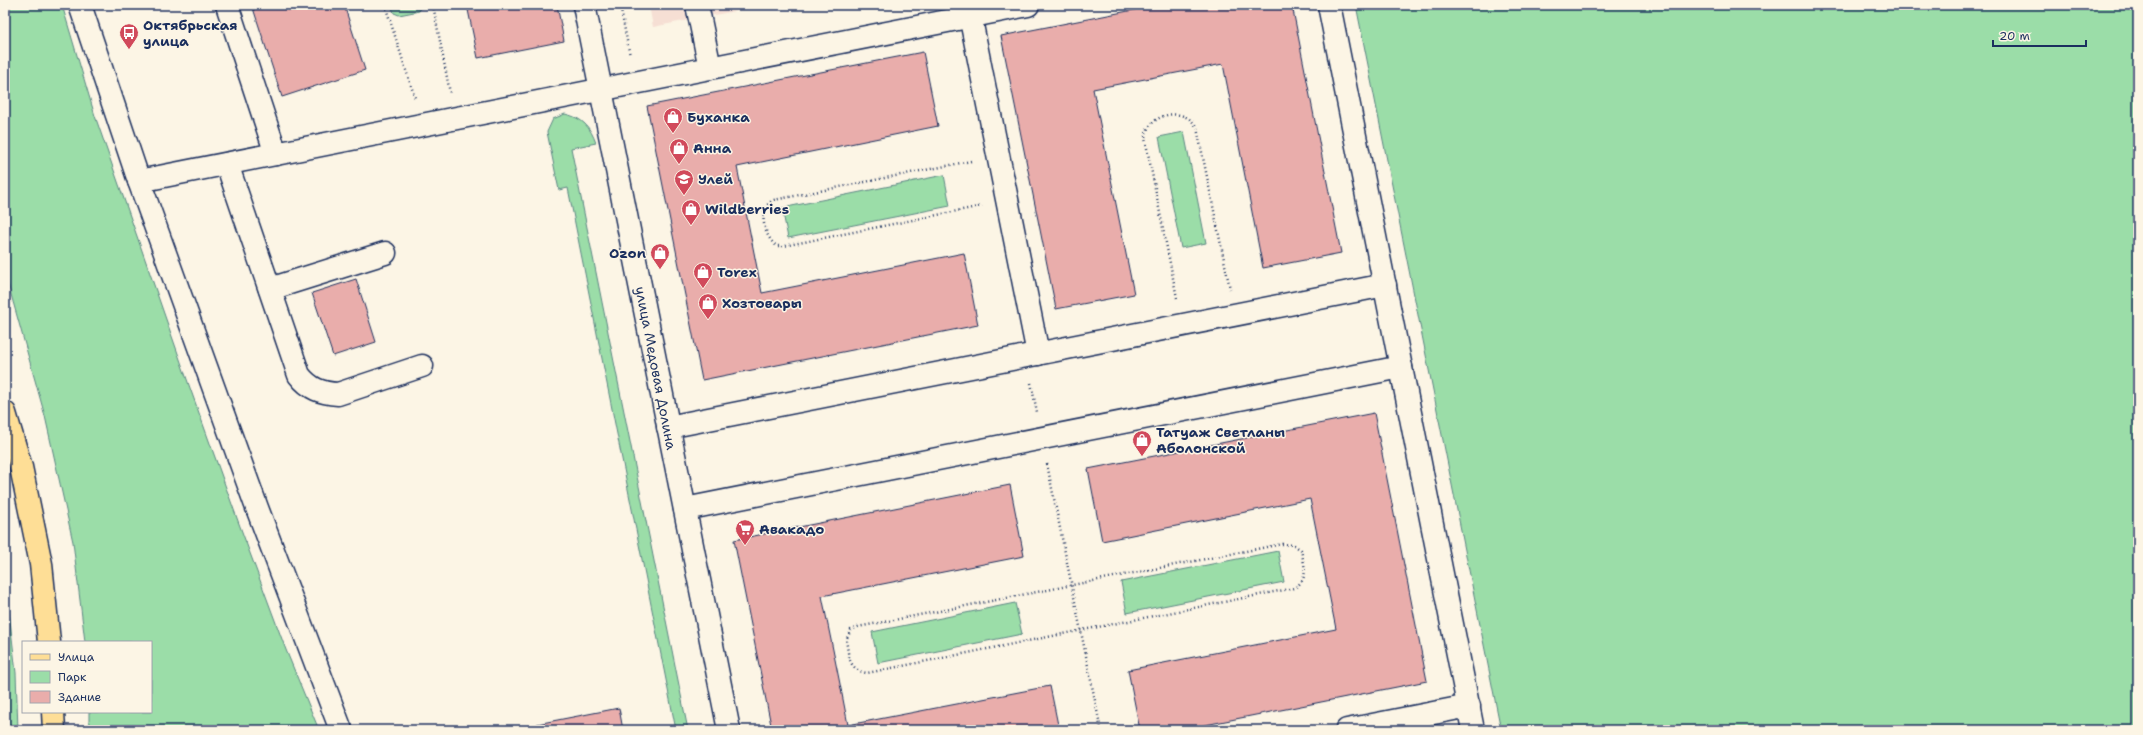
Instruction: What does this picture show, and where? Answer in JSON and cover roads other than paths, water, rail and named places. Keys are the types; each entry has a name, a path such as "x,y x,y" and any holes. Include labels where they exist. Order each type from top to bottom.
{"main road":[{"path":"5,413 21,467 41,564 49,641"},
{"path":"53,713 54,730"}],"street":[{"path":"80,5 139,181 257,508 341,730"},
{"path":"227,5 276,154"},
{"name":"улица Медовая Долина","path":"584,5 729,730"},
{"path":"697,5 710,68"},
{"path":"139,181 710,68 969,11 1028,5"},
{"path":"1329,5 1474,730"},
{"path":"969,11 1008,201 1032,355"},
{"path":"227,164 300,375 314,389 324,393 338,394 422,366"},
{"path":"270,289 385,253"},
{"path":"668,427 1385,285"},
{"path":"685,509 1401,367"},
{"path":"1347,730 1469,706"}],"place":[{"name":"Октябрьская улица","path":"129,50"},
{"name":"Буханка","path":"673,134"},
{"name":"Анна","path":"679,165"},
{"name":"Улей","path":"684,196"},
{"name":"Wildberries","path":"691,226"},
{"name":"Ozon","path":"660,270"},
{"name":"Torex","path":"703,289"},
{"name":"Хозтовары","path":"708,320"},
{"name":"Татуаж Светланы Аболонской","path":"1142,457"},
{"name":"Авакадо","path":"745,546"}]}
